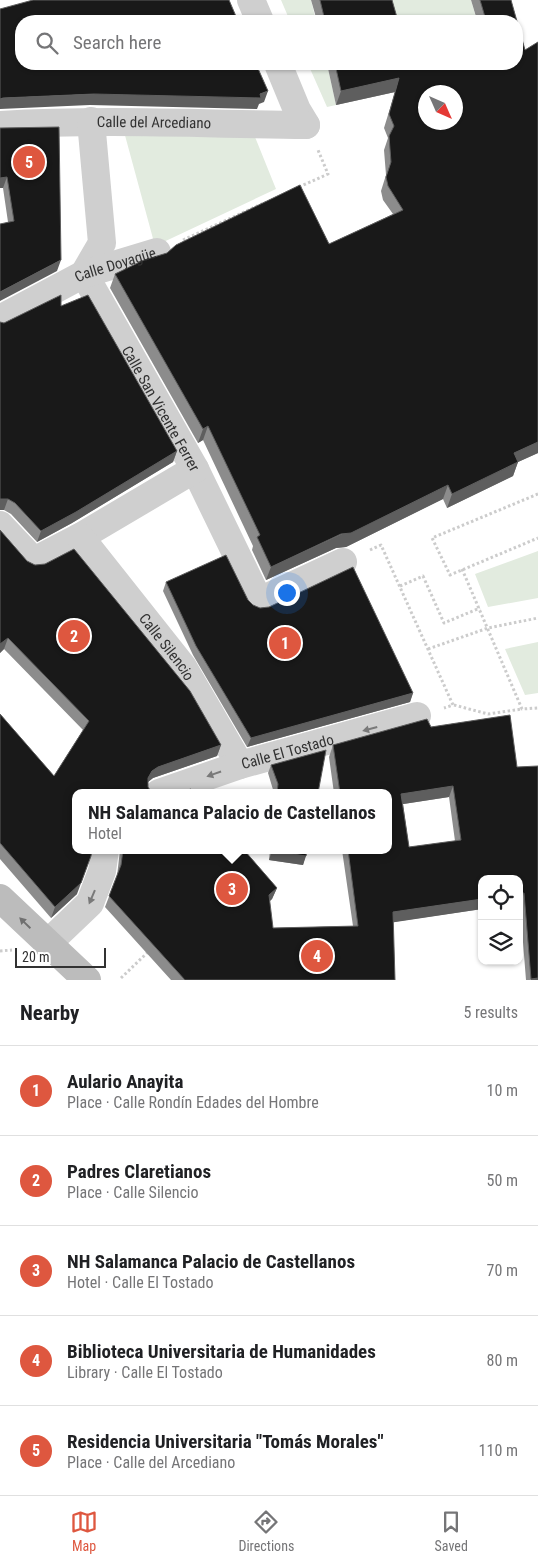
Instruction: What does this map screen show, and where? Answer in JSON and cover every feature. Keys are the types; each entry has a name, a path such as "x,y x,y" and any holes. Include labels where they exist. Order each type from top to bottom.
{"main road":[{"path":"0,898 86,980"}],"street":[{"path":"251,0 257,15"},
{"path":"280,70 297,110 306,125"},
{"path":"84,274 102,243 91,121"},
{"name":"Calle del Arcediano","path":"0,125 91,121 306,125"},
{"name":"Calle Doyagüe","path":"0,319 84,274 157,252"},
{"name":"Calle San Vicente Ferrer","path":"0,525 34,561 80,537 195,469 84,274"},
{"path":"195,469 259,601 343,562"},
{"name":"Calle Silencio","path":"80,537 183,667 240,765"},
{"name":"Calle El Tostado","path":"171,789 240,765 417,716"},
{"path":"47,944 90,903 102,871 104,854"}],"path":[{"path":"294,189 328,174 306,125"},
{"name":"Calle Doyagüe","path":"157,252 268,201"},
{"path":"538,494 432,538 450,575 538,538"},
{"path":"343,562 381,545 454,706"},
{"path":"462,569 522,709"},
{"path":"400,586 423,576 444,623 480,608"},
{"path":"428,649 488,628 538,618"},
{"path":"417,716 454,706 488,714 538,708"},
{"path":"121,978 146,954"}],"shaded area":[{"path":"281,0 311,0 315,15 287,15"},
{"path":"383,0 471,0 475,15 387,15"},
{"path":"311,70 328,70 336,105 327,107"},
{"path":"123,128 253,132 276,189 155,246"},
{"path":"538,551 538,598 488,607 475,574"},
{"path":"538,642 538,693 525,695 505,649"}],"building":[{"path":"33,0 229,0 235,15 15,15 15,70 259,70 268,91 260,94 261,98 94,94 0,99 0,9"},
{"path":"320,0 392,0 396,15 324,15"},
{"path":"480,0 511,0 515,15 484,15"},
{"path":"538,42 538,442 514,453 518,462 452,494 448,485 351,533 341,534 271,567 257,537 260,535 208,426 203,429 115,274 144,260 167,253 176,245 300,185 329,244 403,210 388,186 386,177 391,162 389,136 394,126 389,114 399,78 341,91 336,70 523,70 523,43 525,50"},
{"path":"59,127 61,260 0,292 0,224 14,221 7,177 0,178 0,128"},
{"path":"61,295 61,306 88,295 177,451 41,531 15,503 8,499 0,499 0,322 4,323"},
{"path":"0,530 27,561 35,565 45,564 74,549 190,691 221,745 158,767 152,771 148,778 149,789 72,789 72,854 91,854 81,883 55,907 0,843 0,714 54,776 89,721 8,638 0,644"},
{"path":"226,555 248,600 260,608 269,607 353,567 413,693 251,738 196,646 166,582"},
{"path":"510,715 517,767 538,766 538,978 531,979 523,875 478,875 478,900 393,912 395,980 185,980 109,896 121,865 122,854 247,854 277,888 269,895 273,928 358,926 349,854 392,854 392,789 339,789 333,745 427,719 431,727","holes":["453,786 461,840 409,847 401,794"]},
{"path":"326,750 319,789 277,789 278,784 271,765"}],"place":[{"name":"Residencia Universitaria \"Tomás Morales\"","path":"29,162"},
{"name":"Padres Claretianos","path":"74,636"},
{"name":"Aulario Anayita","path":"285,643"},
{"name":"NH Salamanca Palacio de Castellanos","path":"232,889"},
{"name":"Biblioteca Universitaria de Humanidades","path":"317,956"}]}
